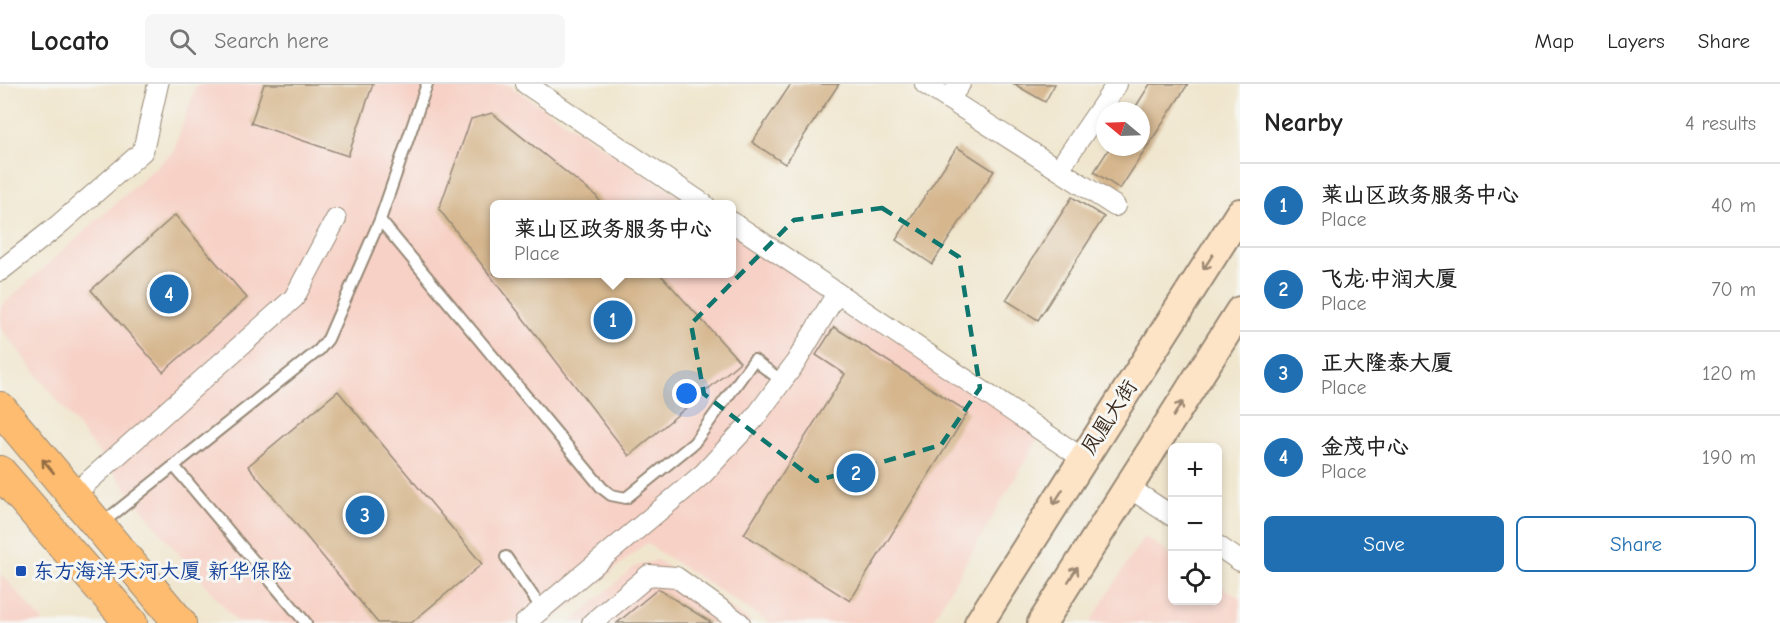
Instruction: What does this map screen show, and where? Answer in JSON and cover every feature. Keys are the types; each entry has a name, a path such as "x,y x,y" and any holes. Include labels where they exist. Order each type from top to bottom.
{"main road":[{"name":"凤凰大街","path":"979,623 1240,213"},
{"path":"1042,623 1240,311"},
{"path":"0,408 180,623"},
{"path":"0,472 130,623"}],"street":[{"path":"0,272 142,151 158,84"},
{"path":"526,84 699,200"},
{"path":"925,84 955,92 1059,169 1115,206"},
{"path":"1059,169 1117,84"},
{"path":"73,495 294,298 336,219"},
{"path":"736,225 1082,458"},
{"path":"525,623 703,474 754,419 796,362 837,293"},
{"path":"1128,487 1168,513"},
{"path":"1222,549 1240,561"},
{"path":"592,623 649,575 676,577 740,623"}],"lane":[{"path":"99,526 319,350 328,339 380,220 427,84"},
{"path":"380,220 594,479 611,495 626,498 694,443 754,360 782,381"},
{"path":"174,466 306,623"},
{"path":"506,557 542,609"}],"highlighted area":[{"path":"882,208 959,257 980,388 941,445 816,481 704,394 691,324 794,220"}],"shaded area":[{"path":"197,84 507,84 684,200 490,200 490,278 736,278 736,235 1040,435 931,623 770,623 646,543 550,623 238,623 161,533 0,327 0,307 173,152"},
{"path":"1144,536 1168,552 1168,605 1222,605 1222,587 1240,598 1240,623 1090,623"},
{"path":"657,560 753,623 570,623 634,567"},
{"path":"0,572 44,623 0,623"}],"building":[{"path":"264,84 373,84 348,156 251,123"},
{"path":"791,84 839,84 785,164 752,142"},
{"path":"1014,84 1055,84 1045,102"},
{"path":"1150,84 1188,84 1150,143 1150,102 1139,102"},
{"path":"492,113 599,200 490,200 490,275 439,209 471,119"},
{"path":"957,147 994,171 932,264 896,240"},
{"path":"1104,156 1141,156 1120,189 1094,172"},
{"path":"1072,197 1104,217 1038,320 1006,300"},
{"path":"175,215 247,298 163,372 91,290"},
{"path":"492,278 664,278 740,362 629,456"},
{"path":"834,327 968,412 850,601 744,534 845,374 816,355"},
{"path":"338,391 482,564 411,623 378,623 248,466"},
{"path":"658,589 712,623 617,623"}],"place":[{"name":"金茂中心","path":"169,294"},
{"name":"莱山区政务服务中心","path":"613,320"},
{"name":"飞龙·中润大厦","path":"856,473"},
{"name":"正大隆泰大厦","path":"365,515"},
{"name":"东方海洋天河大厦 新华保险","path":"21,571"}]}
